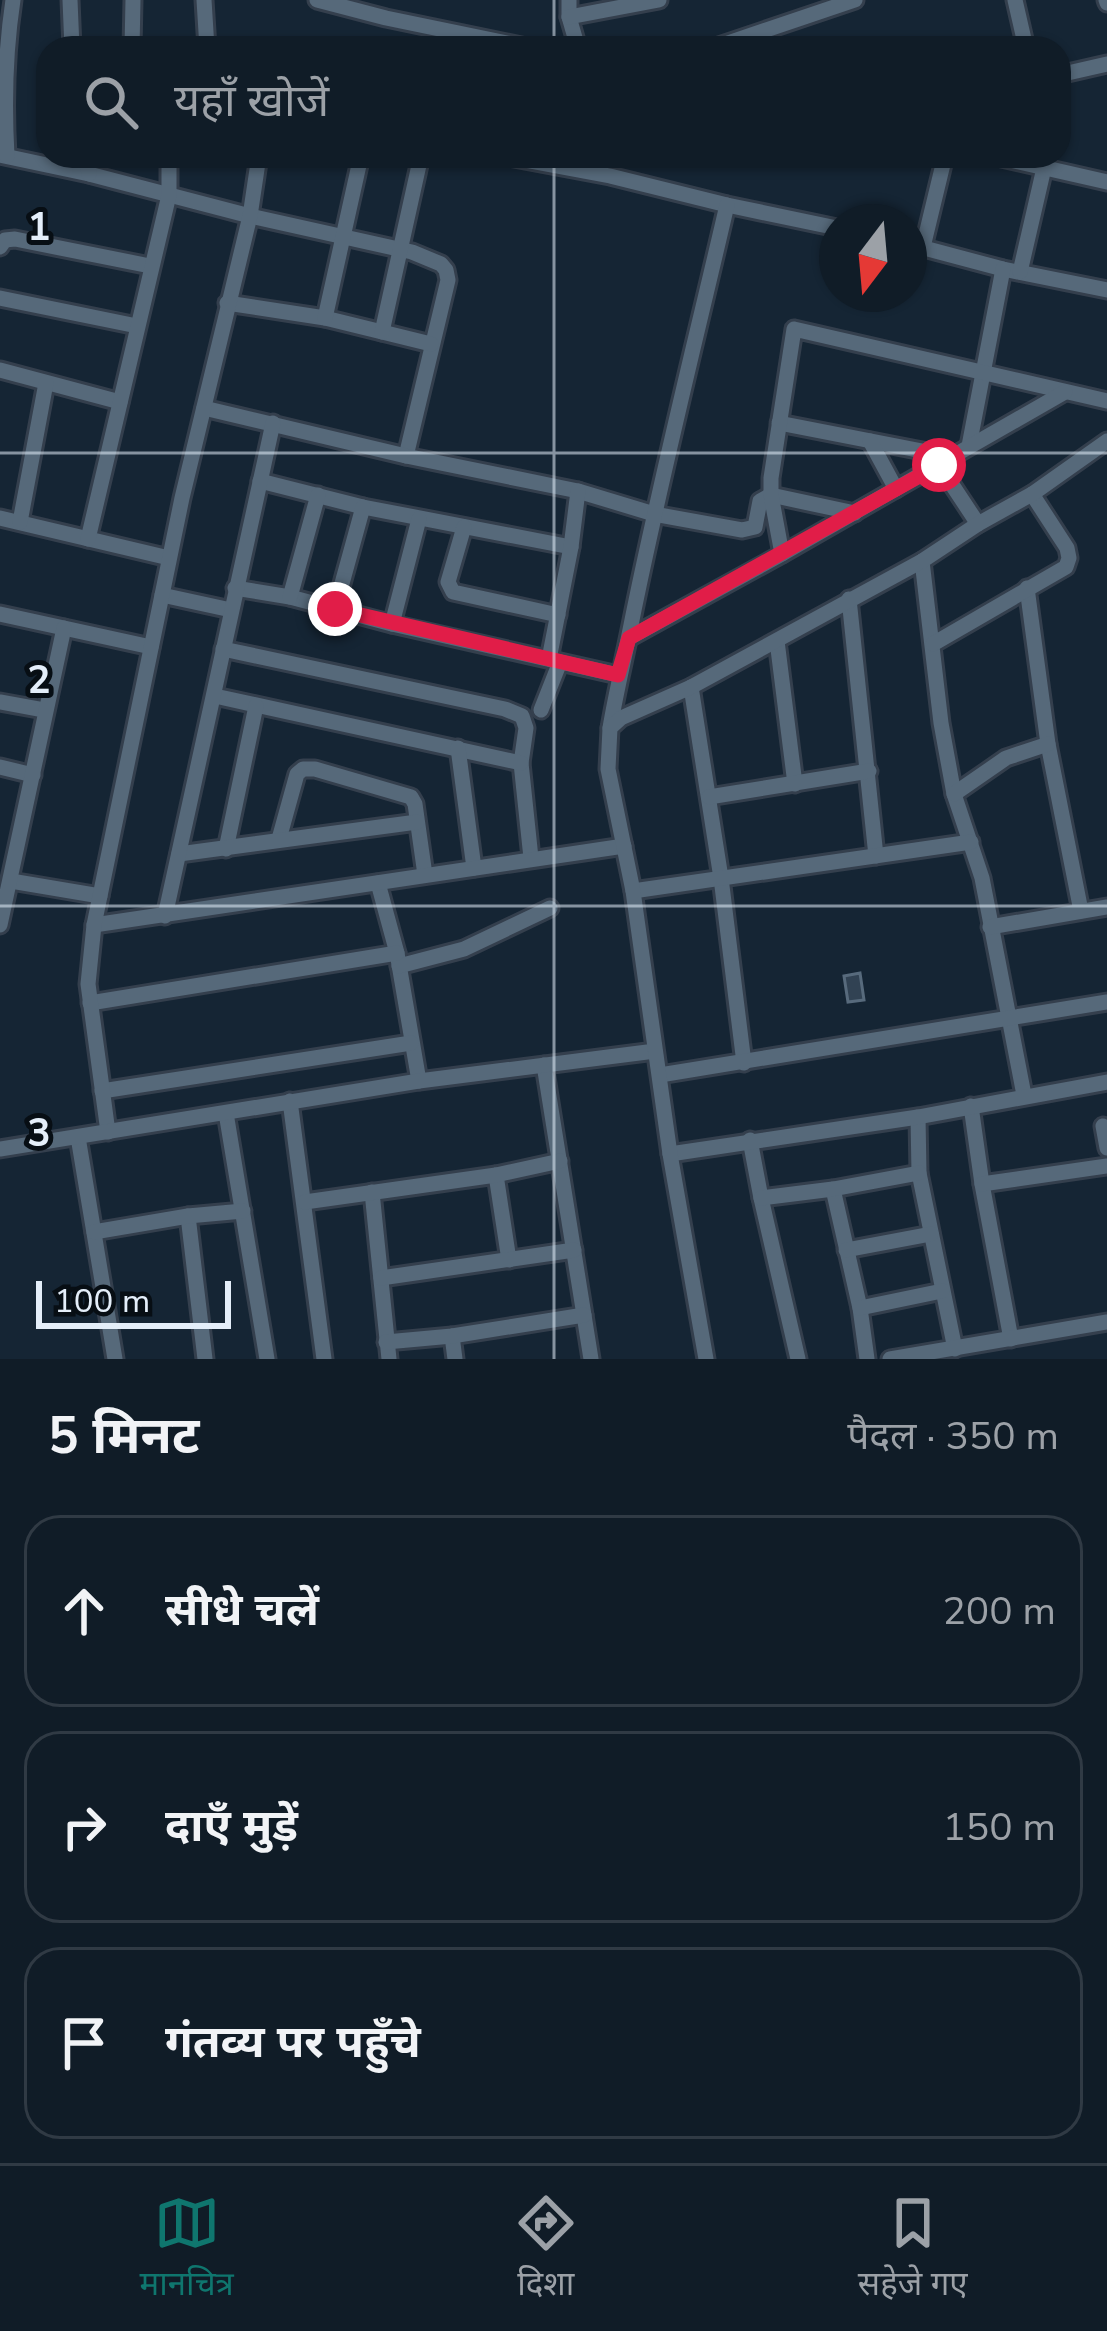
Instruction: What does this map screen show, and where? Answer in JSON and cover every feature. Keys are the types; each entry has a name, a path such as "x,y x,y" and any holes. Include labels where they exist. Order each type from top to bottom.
{"street":[{"path":"14,0 6,46 4,156 36,163"},
{"path":"70,0 72,36"},
{"path":"133,0 133,36"},
{"path":"204,0 206,36"},
{"path":"317,0 473,36"},
{"path":"384,0 386,18"},
{"path":"569,9 659,0"},
{"path":"748,36 855,0"},
{"path":"1015,0 1023,36"},
{"path":"1071,72 1107,65"},
{"path":"58,168 402,249 428,257 446,270 448,280 406,456"},
{"path":"88,168 89,175"},
{"path":"88,539 169,195 169,168"},
{"path":"108,1132 90,1003 88,965 94,925 169,558 257,168"},
{"path":"325,318 358,168"},
{"path":"382,332 419,168"},
{"path":"605,168 727,205 819,224"},
{"path":"927,212 941,168"},
{"path":"969,446 982,373 1012,270 1051,168"},
{"path":"1062,168 1107,182"},
{"path":"706,1359 632,891 608,769 618,675 727,205"},
{"path":"0,247 5,240 15,239 150,266"},
{"path":"927,249 1107,290"},
{"path":"0,298 137,326"},
{"path":"227,303 325,318 431,344"},
{"path":"782,554 771,495 794,329 1107,401"},
{"path":"0,370 120,402"},
{"path":"20,522 46,383"},
{"path":"629,638 1066,392"},
{"path":"204,407 406,456 578,490 654,514 750,530 758,521 760,501 771,495 855,513"},
{"path":"165,916 274,423"},
{"path":"779,423 946,461 978,524"},
{"path":"870,441 896,489"},
{"path":"610,728 922,560 1106,444"},
{"path":"260,481 419,519 571,547"},
{"path":"541,710 555,660 557,615 578,490"},
{"path":"933,644 1066,567 1067,548 1032,494"},
{"path":"290,597 318,495"},
{"path":"335,609 363,507"},
{"path":"0,518 169,558"},
{"path":"392,624 419,519"},
{"path":"464,527 448,582 453,592 557,615"},
{"path":"922,560 954,794 982,878 1024,1095"},
{"path":"1027,587 1048,744 1081,911"},
{"path":"236,588 618,675"},
{"path":"162,595 231,610"},
{"path":"849,599 876,856"},
{"path":"0,614 151,647"},
{"path":"0,925 11,881 8,856 34,775 64,628"},
{"path":"777,641 795,784"},
{"path":"223,649 522,716 521,764 531,858"},
{"path":"691,687 744,1063"},
{"path":"214,696 521,764"},
{"path":"0,702 44,710"},
{"path":"226,849 256,706"},
{"path":"954,794 1006,758 1048,744"},
{"path":"458,748 474,868"},
{"path":"0,767 34,775"},
{"path":"278,839 297,774 315,769 411,797 425,875"},
{"path":"709,797 869,772"},
{"path":"179,854 417,822"},
{"path":"632,891 971,842"},
{"path":"94,925 624,846"},
{"path":"11,881 100,896"},
{"path":"378,883 398,960 419,1081"},
{"path":"990,927 1107,907"},
{"path":"90,1003 464,949 550,908"},
{"path":"660,1075 1107,1002"},
{"path":"102,1091 411,1043"},
{"path":"0,1149 419,1081 655,1051"},
{"path":"544,1065 591,1359"},
{"path":"670,1154 918,1117 1107,1082"},
{"path":"290,1101 324,1359"},
{"path":"970,1106 1011,1339"},
{"path":"226,1113 267,1359"},
{"path":"918,1117 919,1173 955,1349"},
{"path":"1103,1126 1107,1148"},
{"path":"78,1137 116,1359"},
{"path":"750,1140 798,1359"},
{"path":"304,1202 496,1175 560,1161"},
{"path":"982,1184 1107,1166"},
{"path":"761,1198 919,1173"},
{"path":"496,1175 509,1259"},
{"path":"833,1189 867,1359"},
{"path":"372,1192 387,1351 584,1315"},
{"path":"94,1232 243,1211"},
{"path":"188,1216 205,1359"},
{"path":"846,1250 931,1234"},
{"path":"381,1278 574,1250"},
{"path":"860,1308 942,1291"},
{"path":"890,1359 1107,1322"},
{"path":"452,1336 455,1359"}],"building":[{"path":"860,973 864,1000 848,1002 844,976"}],"route":[{"path":"335,609 618,675 629,638 939,465"}]}
